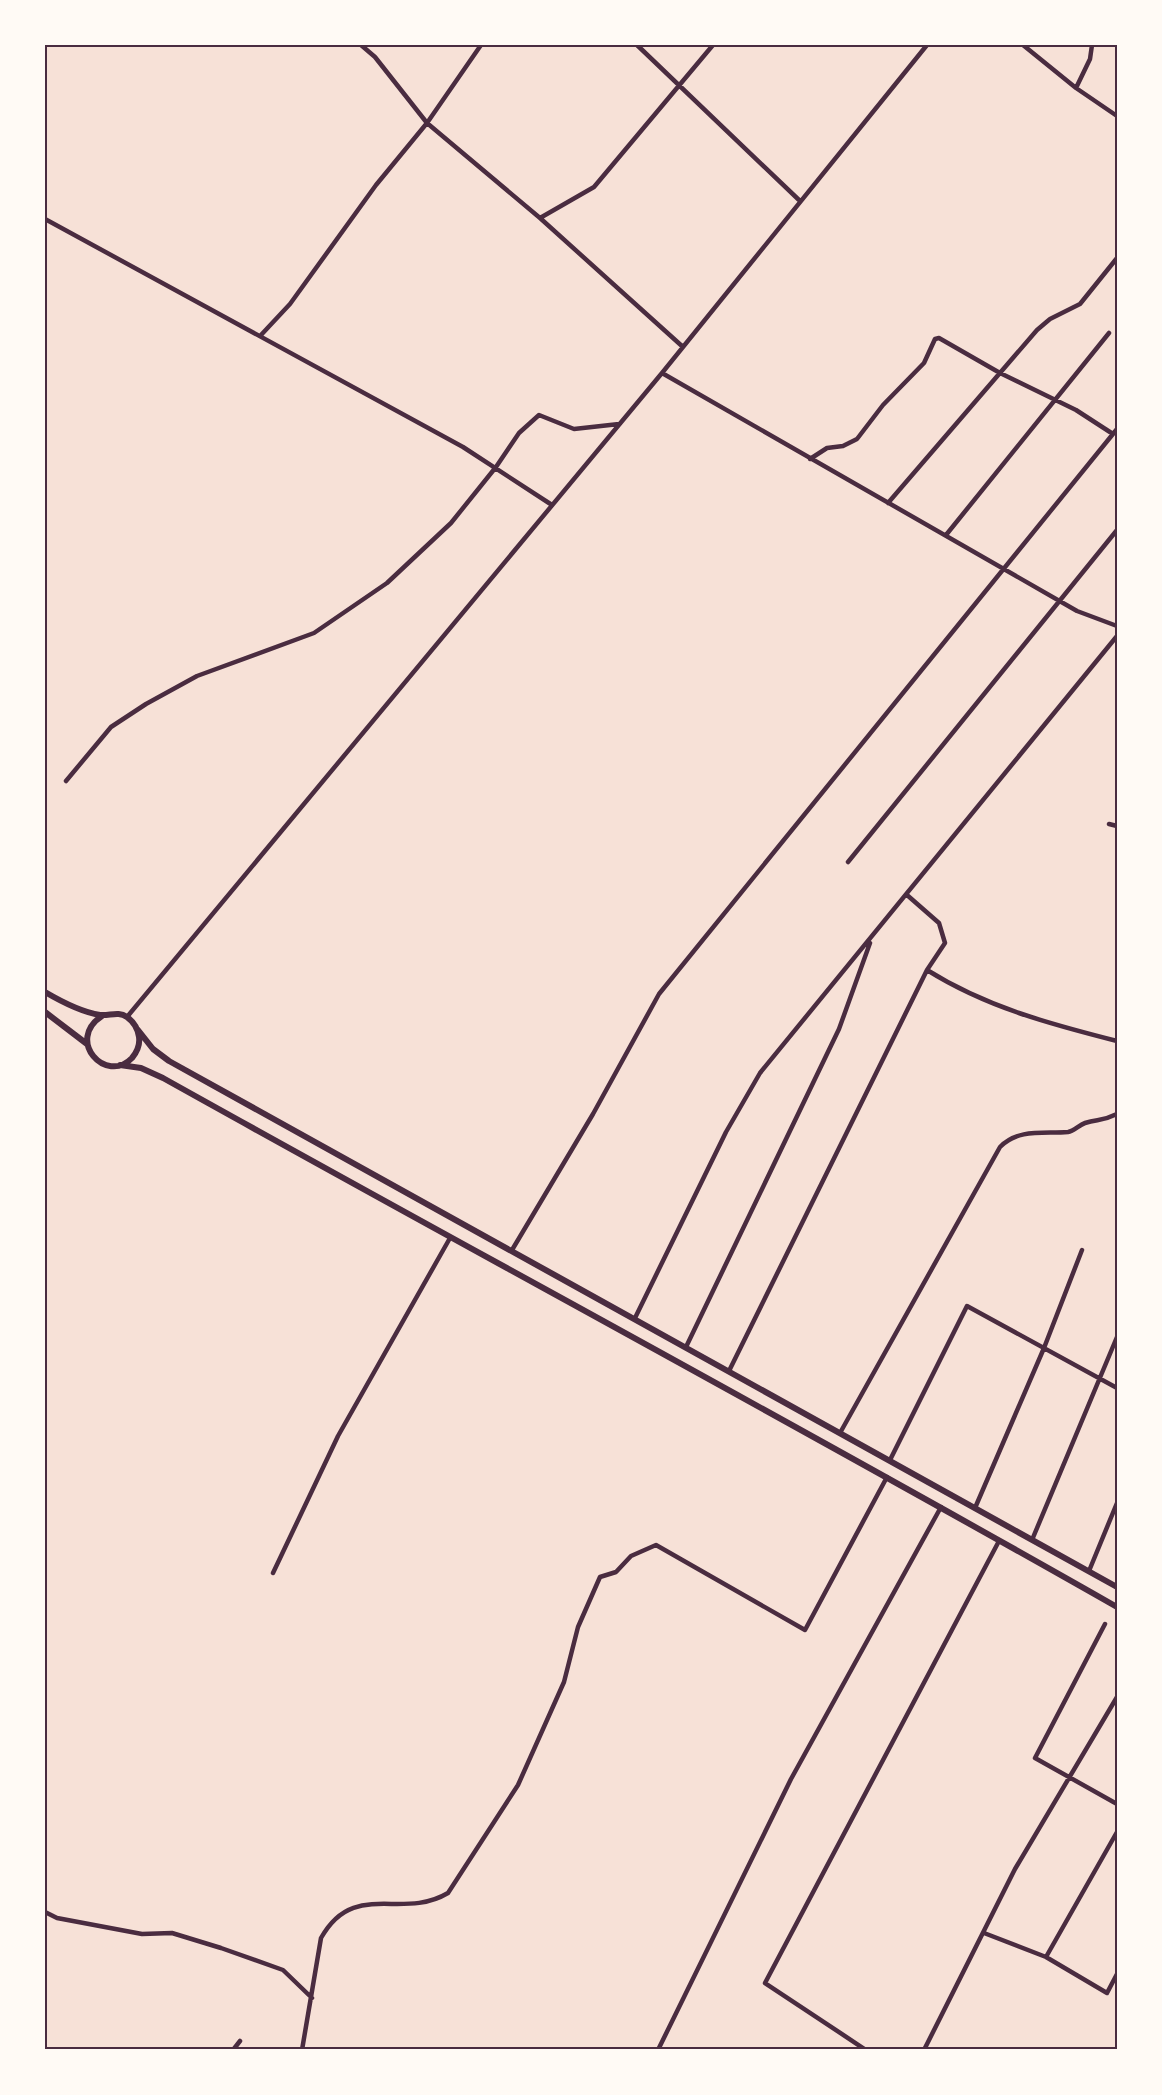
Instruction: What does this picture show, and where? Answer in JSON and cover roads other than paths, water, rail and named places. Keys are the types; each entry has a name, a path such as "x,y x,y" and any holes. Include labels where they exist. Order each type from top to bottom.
{"main road":[{"path":"45,992 68,1005 102,1016 119,1014 127,1017 153,1049 169,1061 1117,1587"},
{"path":"45,1012 87,1044 95,1059 111,1066 141,1068 163,1078 942,1507 1117,1607"},
{"path":"87,1044 90,1027 102,1016"},
{"path":"120,1065 135,1055 138,1047 138,1030"}],"street":[{"path":"361,45 375,57 427,123 540,218 683,347"},
{"path":"261,335 290,304 376,185 427,123 481,45"},
{"path":"637,45 799,201"},
{"path":"540,218 594,188 713,45"},
{"path":"127,1017 662,373 925,47 919,45"},
{"path":"1023,45 1076,88 1117,116"},
{"path":"1076,88 1090,59 1092,45"},
{"path":"45,219 261,335 496,467 552,505"},
{"path":"888,503 1043,324 1080,304 1117,258"},
{"path":"946,535 1056,402 1109,333"},
{"path":"512,1250 593,1114 659,994 1115,432 1000,373 943,338 935,339 924,363 883,405 857,439 843,446 827,448 810,459"},
{"path":"662,373 1060,601 1117,626"},
{"path":"66,781 111,727 146,704 197,676 314,633 387,583 450,523 496,467 519,434 539,415 574,429 619,424"},
{"path":"848,862 1117,530"},
{"path":"635,1318 726,1132 760,1073 1117,636"},
{"path":"1109,824 1117,826"},
{"path":"729,1371 905,1019 927,970 945,943 939,923 907,895"},
{"path":"686,1347 839,1029 872,938"},
{"path":"927,970 958,990 1034,1020 1117,1041"},
{"path":"840,1433 1000,1148 1016,1135 1053,1130 1070,1132 1084,1123 1101,1122 1117,1114"},
{"path":"273,1573 338,1436 450,1238"},
{"path":"975,1508 1044,1348 1082,1250"},
{"path":"890,1460 967,1306 1117,1388"},
{"path":"1032,1540 1117,1337"},
{"path":"302,2050 321,1938 330,1922 351,1907 384,1902 413,1906 433,1902 448,1893 518,1785 564,1682 578,1628 600,1576 616,1572 631,1556 656,1545 805,1630 887,1477"},
{"path":"1089,1571 1117,1503"},
{"path":"658,2050 791,1779 942,1507"},
{"path":"866,2050 765,1983 999,1541"},
{"path":"1105,1624 1035,1758 1117,1803"},
{"path":"924,2050 1015,1869 1117,1697"},
{"path":"1046,1957 1117,1832"},
{"path":"45,1912 57,1918 142,1934 172,1933 221,1948 283,1970 312,1998"},
{"path":"984,1933 1046,1957 1107,1993 1117,1974"},
{"path":"233,2050 240,2041"}]}
